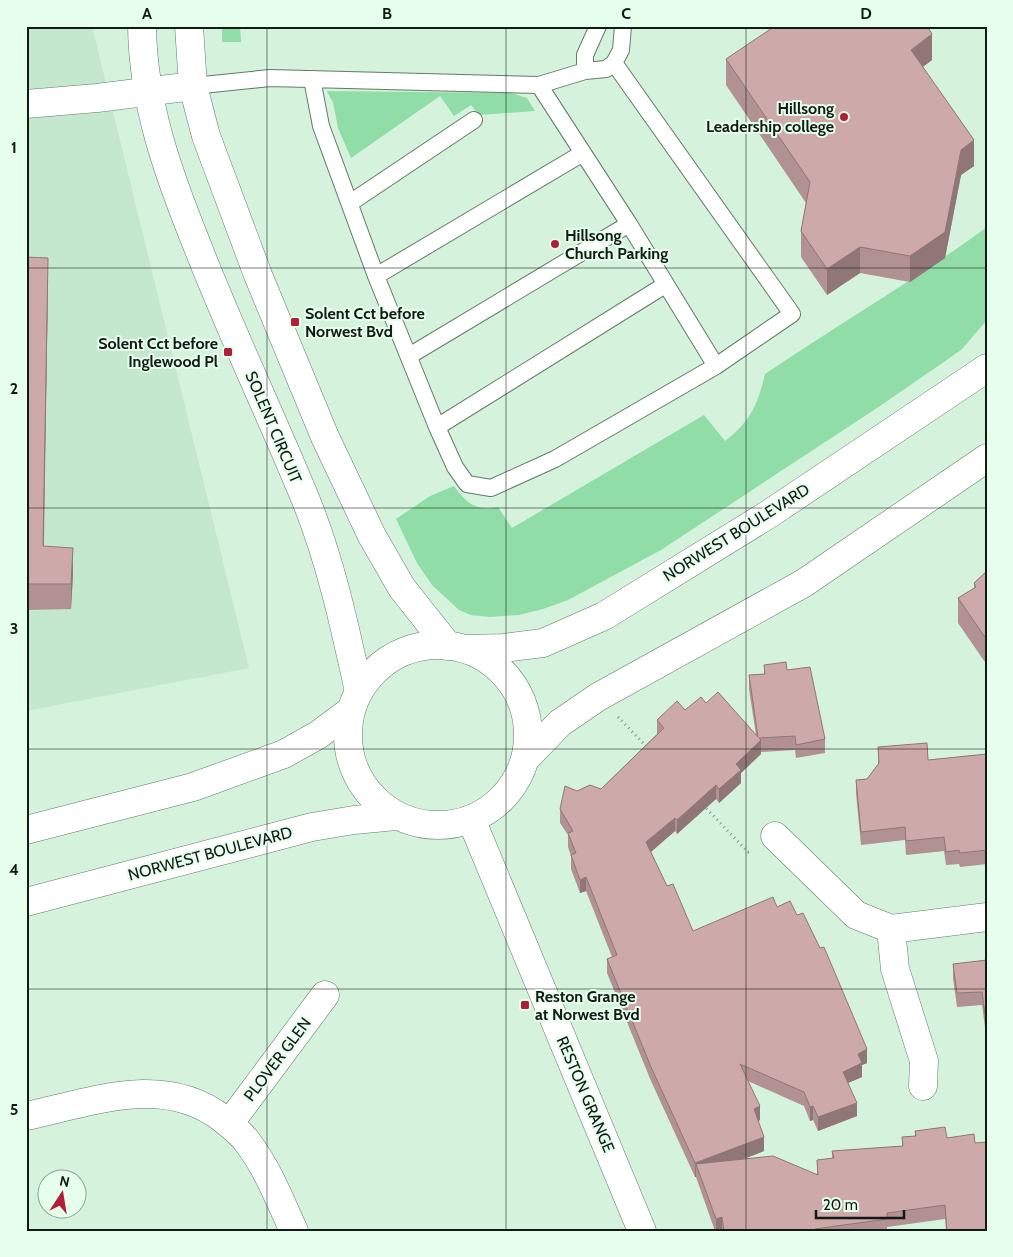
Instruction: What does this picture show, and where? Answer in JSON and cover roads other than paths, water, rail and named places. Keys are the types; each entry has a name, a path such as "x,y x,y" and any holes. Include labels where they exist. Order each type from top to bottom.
{"street":[{"name":"SOLENT CIRCUIT","path":"142,26 146,91 157,136 175,191 211,280 306,499 325,552 341,608 358,687"},
{"path":"189,26 193,86 206,136 258,275 344,479 372,536 402,588 457,648 495,664 516,688 523,702 529,732 527,756 517,783 498,804 470,819 440,825 396,816 376,800 364,786 356,769 349,746 349,712 358,687"},
{"path":"26,104 97,98 193,86"},
{"name":"NORWEST BOULEVARD","path":"358,687 375,668 395,654 422,647 504,648 543,643 604,616 768,514 987,368"},
{"path":"527,756 560,723 598,697 804,583 987,458"},
{"path":"26,830 193,787 275,758 318,735 349,712"},
{"name":"NORWEST BOULEVARD","path":"26,902 312,827 396,816"},
{"name":"RESTON GRANGE","path":"470,819 642,1231"},
{"path":"775,836 856,915 891,929 987,917"},
{"path":"891,929 895,969 924,1061 923,1086"},
{"name":"PLOVER GLEN","path":"229,1124 325,995"},
{"path":"26,1116 126,1094 155,1093 182,1098 208,1107 247,1142 262,1164 294,1231"}],"lane":[{"path":"586,71 585,55 598,26"},
{"path":"193,86 270,78 540,85 586,71 606,69 614,63 621,50 623,26"},
{"path":"312,79 321,126 376,276 437,427 455,467 467,484 491,488 555,459 716,366 792,314 614,63"},
{"path":"540,85 629,224 716,366"},
{"path":"350,202 474,120"},
{"path":"376,276 583,153"},
{"path":"409,356 629,224"},
{"path":"437,427 665,285"}],"place":[{"name":"Hillsong Leadership college","path":"844,117"},
{"name":"Hillsong Church Parking","path":"555,244"},
{"name":"Solent Cct before Norwest Bvd","path":"295,322"},
{"name":"Solent Cct before Inglewood Pl","path":"228,352"},
{"name":"Reston Grange at Norwest Bvd","path":"525,1005"}]}
